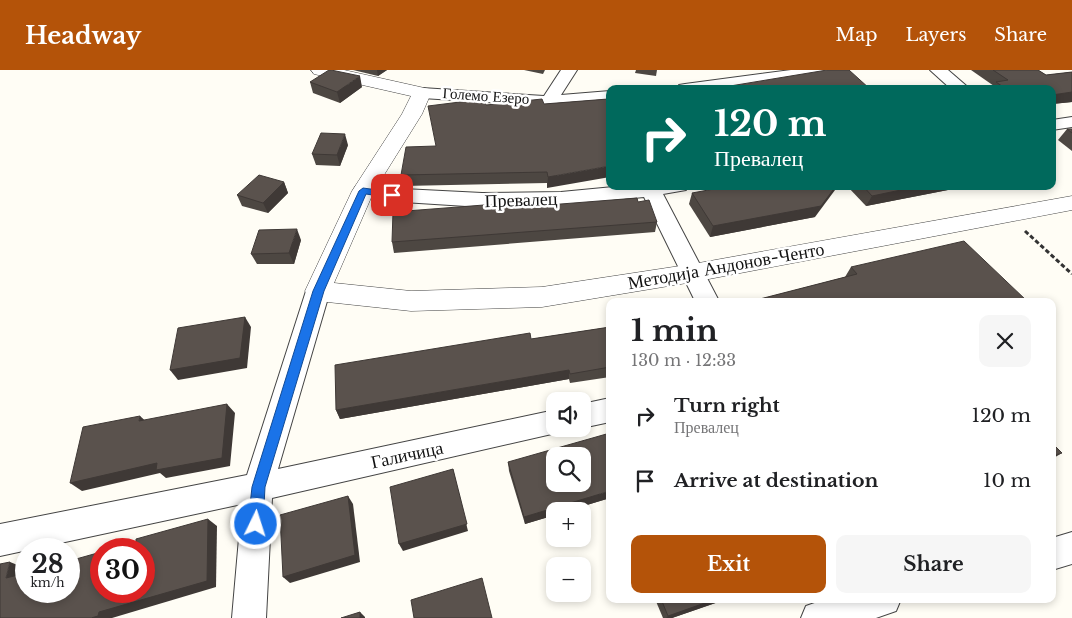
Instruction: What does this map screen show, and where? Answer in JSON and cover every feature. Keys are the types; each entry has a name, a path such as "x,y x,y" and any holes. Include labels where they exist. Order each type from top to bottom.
{"street":[{"path":"249,618 258,487 318,291 363,191 412,114 422,93 320,70"},
{"name":"Големо Езеро","path":"549,101 569,70"},
{"path":"715,85 828,70"},
{"path":"938,70 957,85"},
{"name":"Големо Езеро","path":"422,93 549,101 606,96"},
{"path":"1056,125 1072,122"},
{"path":"650,190 706,298"},
{"name":"Превалец","path":"363,191 406,197 482,201 561,199 650,190"},
{"name":"Методија Андонов-Ченто","path":"318,291 410,301 542,297 693,273 1072,203"},
{"path":"591,414 606,411"},
{"name":"Галичица","path":"0,540 258,487 546,424"},
{"path":"1056,553 1072,548"},
{"path":"818,618 878,604"}],"path":[{"path":"1008,215 1072,274"}],"building":[{"path":"329,70 360,76 337,92 310,82"},
{"path":"827,70 849,70 866,85 736,85"},
{"path":"993,70 1038,70 1046,75 1072,72 1072,92 1056,94 1056,85 1000,85 996,82 1008,80"},
{"path":"484,99 486,105 542,99 544,104 606,99 606,167 548,177 547,172 401,175 406,147 436,146 428,106"},
{"path":"321,133 345,134 337,155 312,154"},
{"path":"259,175 284,182 263,203 237,195"},
{"path":"708,190 833,190 821,206 713,226 692,193"},
{"path":"867,190 901,190 872,196"},
{"path":"637,198 638,202 649,200 657,222 392,242 393,212 510,203 510,208"},
{"path":"297,229 289,253 251,254 259,230"},
{"path":"964,241 1024,298 764,298 857,274 851,267"},
{"path":"245,317 240,358 170,370 178,328"},
{"path":"606,328 606,368 570,374 569,370 336,410 335,365 530,333 531,339"},
{"path":"227,404 222,458 156,470 157,463 70,483 83,427 140,416 139,421"},
{"path":"606,434 606,492 574,502 546,502 546,510 524,517 508,462 546,451 546,492 591,492 591,447 561,447"},
{"path":"1056,447 1062,453 1056,455"},
{"path":"453,469 467,524 399,544 390,487"},
{"path":"348,496 355,555 283,577 280,515"},
{"path":"208,519 207,581 155,596 155,538 140,538"},
{"path":"90,555 90,603 130,603 99,612 98,616 91,618 0,618 0,564 10,562 6,578 15,576 15,603 80,603 80,558"},
{"path":"482,578 492,618 414,618 411,600"},
{"path":"663,603 705,603 668,616"},
{"path":"360,612 360,618 341,618"}],"route":[{"path":"256,524 258,487 318,291 363,191 392,195"}]}
